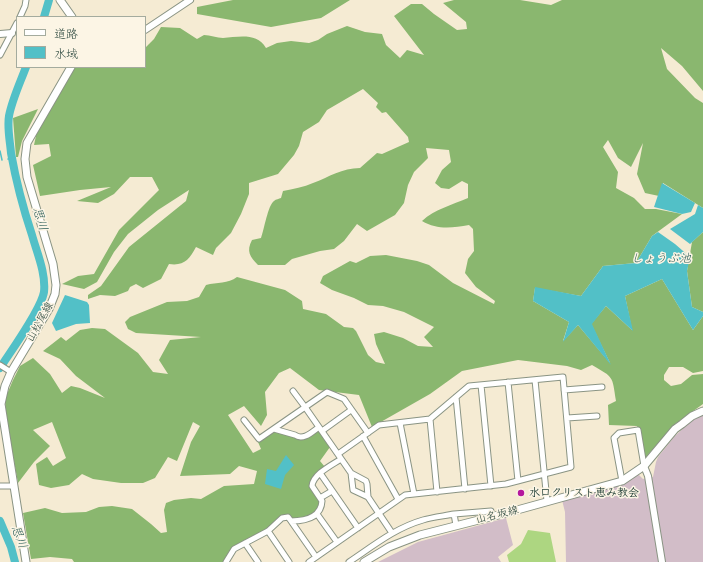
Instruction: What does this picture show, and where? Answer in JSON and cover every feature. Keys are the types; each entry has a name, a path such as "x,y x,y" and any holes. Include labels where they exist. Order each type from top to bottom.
{"main road":[{"path":"60,0 71,16"},
{"name":"山松尾線","path":"26,562 1,404 8,371 49,309 55,294 56,285 53,264 27,177 25,159 27,143 70,68"},
{"name":"山名坂線","path":"364,562 389,547 406,540 456,525 622,481 644,466 675,429 692,416 703,411"}],"street":[{"path":"20,16 26,0"},
{"path":"146,29 190,0"},
{"path":"0,55 16,25"},
{"path":"0,34 12,33"},
{"path":"0,365 8,371"},
{"path":"292,521 305,521 317,514 322,504 312,484 339,456 379,425 430,419 469,386 562,377 571,467 544,475 491,486 405,495 309,562"},
{"path":"535,380 547,501"},
{"path":"508,382 518,481"},
{"path":"481,385 491,486"},
{"path":"564,390 602,386"},
{"path":"293,391 351,473 366,481 368,497 392,533"},
{"path":"244,420 259,439 327,392 344,399 368,433"},
{"path":"456,397 464,489"},
{"path":"274,429 297,437 304,437 351,410"},
{"path":"567,418 597,416"},
{"path":"430,419 437,492"},
{"path":"400,423 414,494"},
{"path":"622,481 614,438 619,433 638,430 662,562"},
{"path":"363,436 398,500"},
{"path":"351,473 353,490 368,497"},
{"path":"320,474 358,528"},
{"path":"0,486 13,486"},
{"path":"320,498 332,491"},
{"path":"349,562 392,533 407,525 454,514 491,511 492,516"},
{"path":"317,514 337,542"},
{"path":"454,514 456,525"},
{"path":"226,562 234,549 268,531 282,518 288,517 316,556"},
{"path":"268,531 289,562"},
{"path":"245,543 258,562"}],"shaded area":[{"path":"703,415 703,562 566,562 565,512 562,500 638,474 643,479 653,477 658,457 675,436 691,421"},
{"path":"506,518 513,545 498,557 501,562 378,562 418,542"}],"green space":[{"path":"233,0 350,0 321,18 271,27 197,14 197,7"},
{"path":"454,0 520,0 551,5 562,0 703,0 703,91 682,66 661,48 667,69 695,98 703,103 703,208 663,183 659,196 645,193 637,174 643,143 631,167 618,158 608,140 603,147 618,172 616,188 634,198 645,209 656,209 682,214 652,236 636,263 603,266 581,296 535,288 533,301 569,322 563,341 578,325 610,363 591,324 606,306 632,330 625,296 662,279 693,330 703,316 703,371 693,373 683,367 669,367 664,375 664,380 671,386 681,384 692,375 703,374 703,404 675,424 645,458 637,426 609,425 608,405 616,401 614,386 608,375 592,365 581,370 567,366 518,360 462,371 430,394 372,427 359,395 319,390 290,368 279,373 265,392 267,415 261,426 244,406 228,415 253,453 261,449 258,442 273,432 277,431 301,439 319,430 330,447 320,461 325,467 310,483 320,504 311,516 298,519 288,516 233,548 224,562 74,562 72,559 50,557 31,559 23,513 45,508 62,513 86,512 99,507 112,506 132,509 161,533 167,532 164,510 166,503 174,500 191,498 201,499 224,486 254,484 257,471 239,466 230,474 180,476 191,442 200,426 193,422 177,461 168,457 155,478 143,483 121,483 93,479 82,474 69,485 51,488 39,485 36,464 47,457 53,466 66,458 52,422 33,430 50,446 34,462 18,483 6,417 5,399 20,366 33,358 50,374 62,393 71,386 105,398 76,376 60,359 43,351 61,337 66,341 80,330 92,328 105,329 138,353 153,372 168,374 159,360 170,340 201,337 136,333 128,329 125,322 130,317 167,302 187,301 199,297 206,285 226,282 237,277 285,290 302,301 303,309 326,314 344,327 353,328 368,355 376,362 385,364 376,344 374,334 384,332 403,338 418,346 433,347 424,337 434,327 404,312 383,306 368,305 332,290 320,283 323,276 350,261 356,263 370,256 386,255 429,265 453,283 494,304 495,301 476,287 465,273 468,259 474,251 473,229 469,225 439,227 422,221 438,210 468,198 468,184 462,181 449,189 441,188 435,183 442,170 451,162 449,150 426,148 428,158 414,172 408,185 404,203 395,215 367,231 357,224 344,241 334,249 320,251 292,259 285,265 258,265 251,256 249,251 250,244 252,240 261,238 270,207 274,201 281,198 283,191 306,186 341,171 360,168 377,153 382,154 409,142 408,137 386,112 382,113 376,107 378,103 363,89 327,110 319,122 303,132 299,146 294,155 278,174 249,183 249,194 241,214 231,233 216,248 213,255 196,247 186,261 179,264 169,264 161,279 143,288 136,284 130,287 128,291 115,296 100,295 88,299 88,295 101,286 129,247 186,201 189,190 158,210 128,234 114,252 97,282 84,289 62,284 78,276 94,274 119,230 159,190 152,177 130,177 114,194 98,203 77,201 111,187 40,196 33,165 51,156 49,144 34,145 37,131 74,68 146,68 146,47 154,39 161,27 180,28 197,39 204,35 223,38 252,38 258,40 266,48 277,43 291,41 309,43 347,26 365,32 382,34 386,45 400,58 407,50 424,55 394,16 411,4 422,4 457,30 467,29 466,22 443,3"},
{"path":"38,109 22,141 18,157 16,157 13,118"},
{"path":"703,232 703,312 692,307 687,271 692,242"},
{"path":"528,530 550,533 556,562 509,562 507,555 521,544"}],"water":[{"path":"662,183 695,203 691,212 682,214 654,207"},
{"path":"698,205 703,208 703,232 690,244 670,229 695,214"},
{"name":"しょうぶ池","path":"658,232 690,257 687,271 692,307 703,312 703,316 693,330 662,279 625,296 633,331 606,306 592,324 611,365 578,325 563,342 569,322 533,301 535,287 581,296 603,266 636,263 652,236"},
{"path":"65,295 87,302 89,305 90,323 76,324 56,331 52,323"},
{"path":"286,455 294,465 285,475 281,489 265,484 267,469 276,471"}],"waterway":[{"name":"思川","path":"44,16 49,0"},
{"name":"思川","path":"0,368 32,319 42,300 44,292 44,278 39,256 17,184 8,130 10,110 26,68"},
{"path":"0,151 2,160"},
{"name":"思川","path":"8,159 12,158"},
{"name":"思川","path":"0,521 11,547 15,562"}],"place":[{"name":"水口クリスト恵み教会","path":"521,493"}]}
